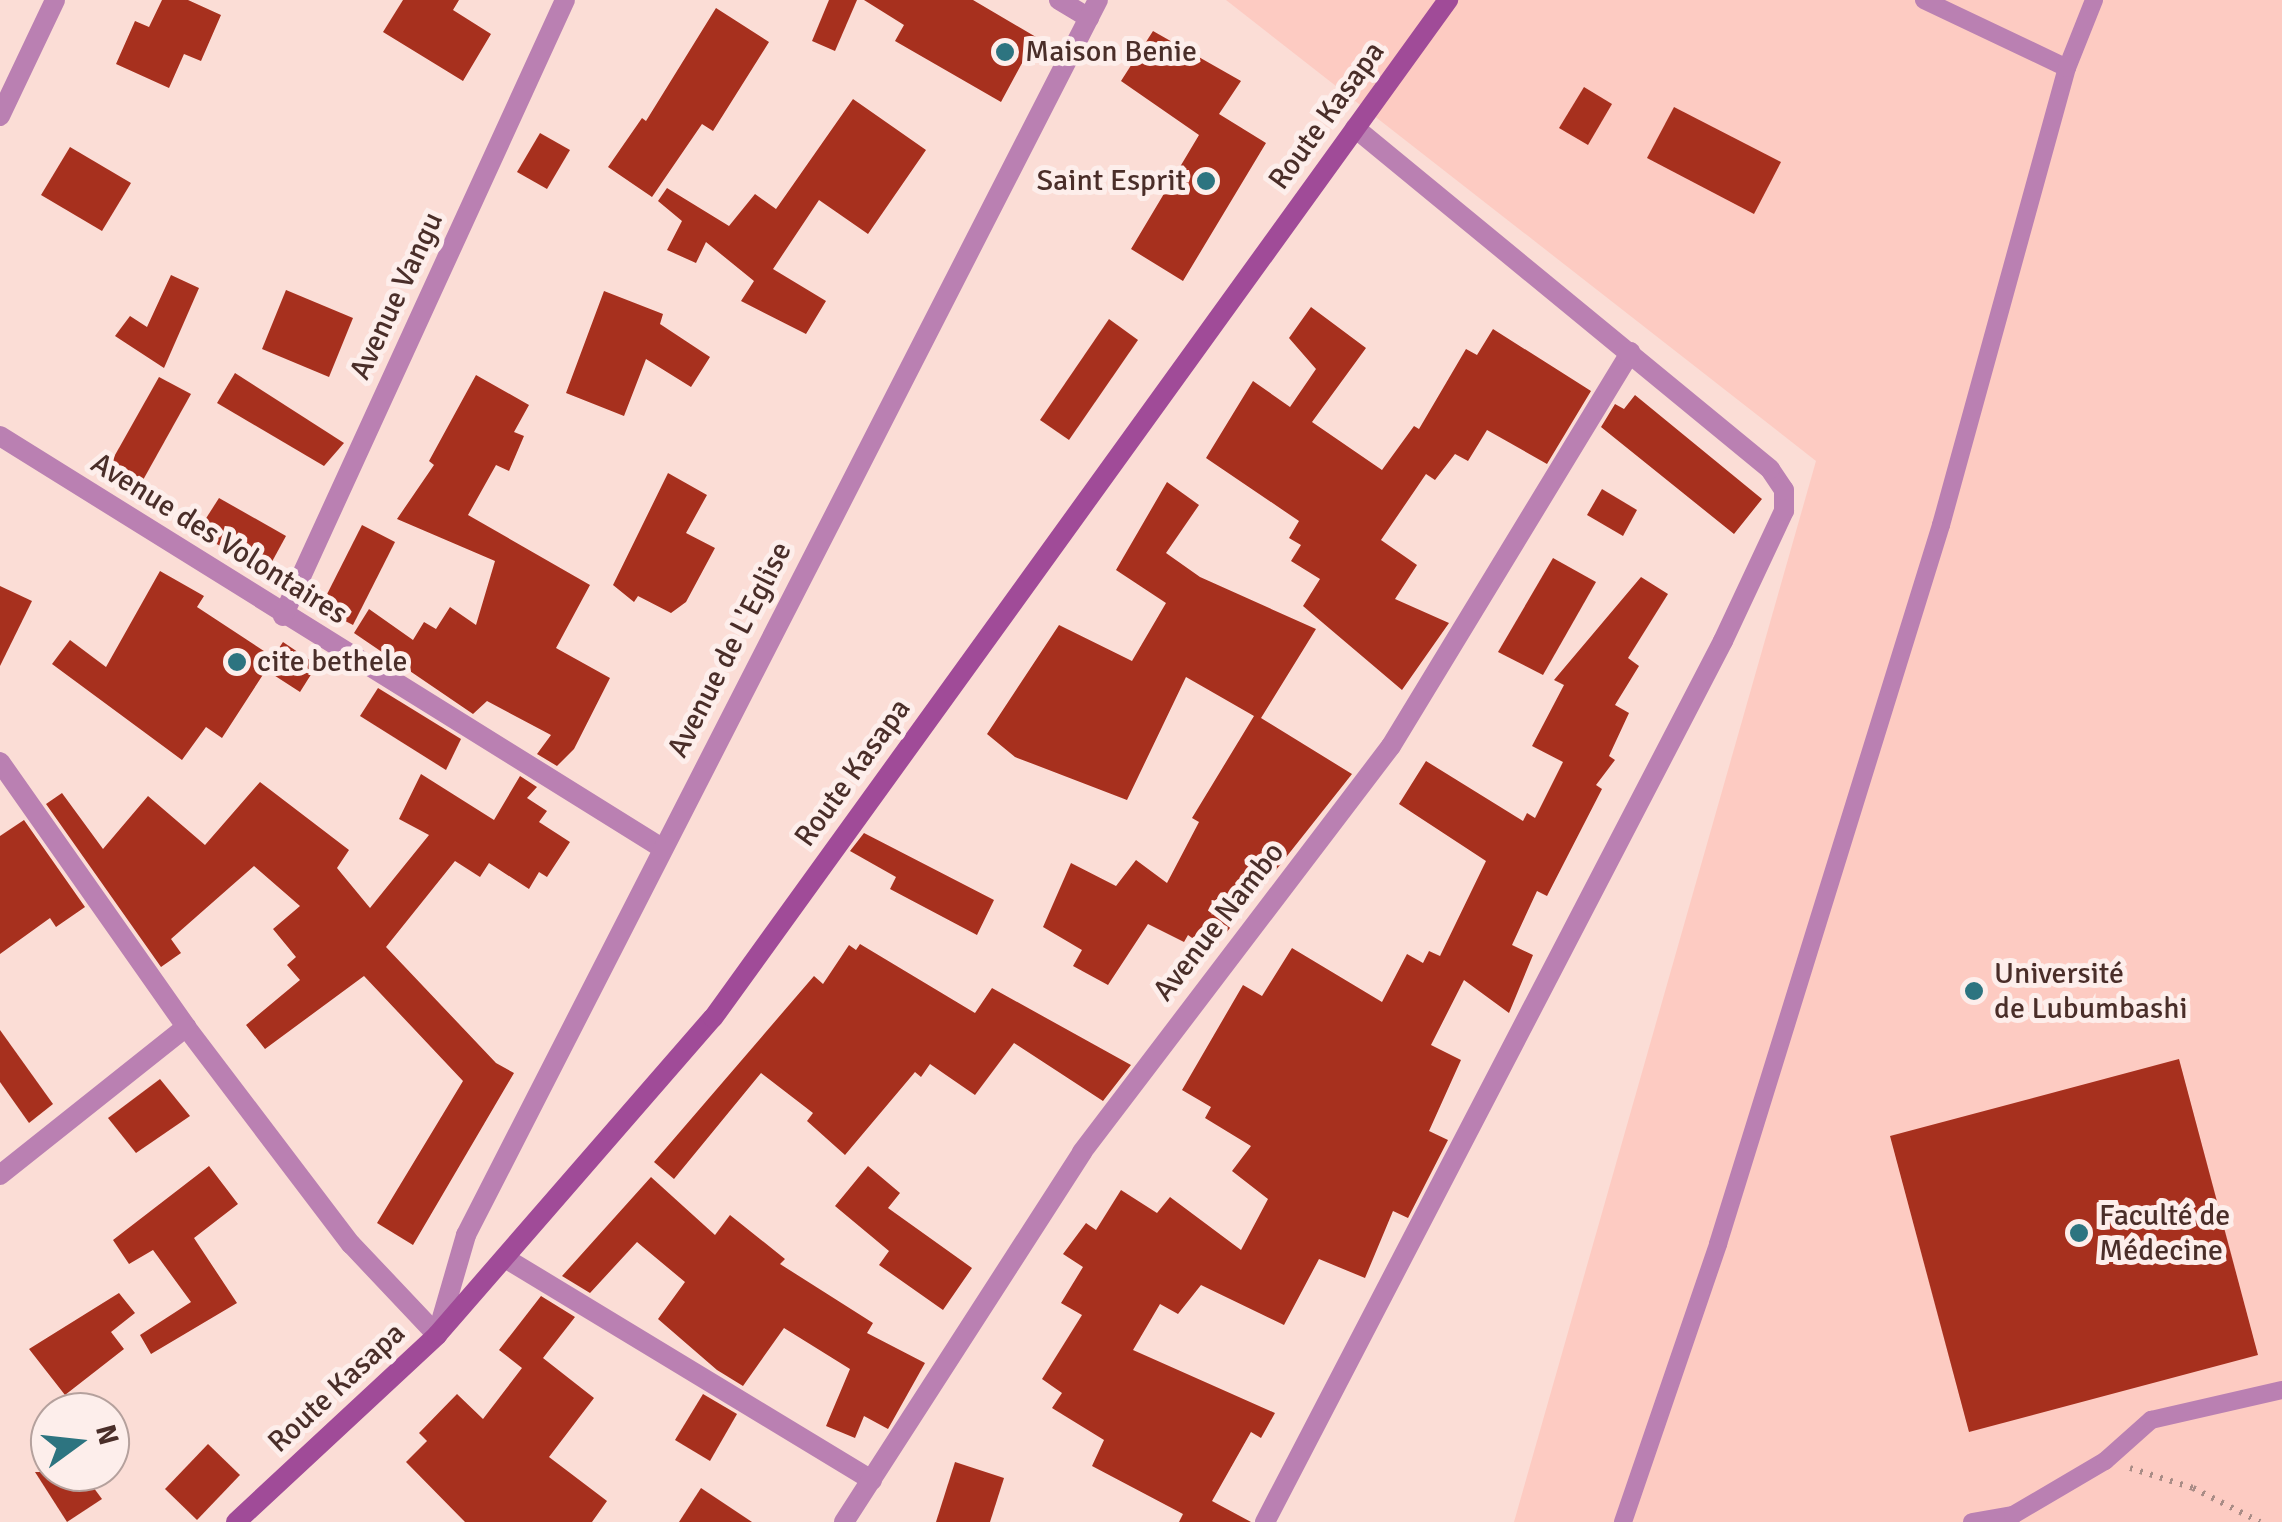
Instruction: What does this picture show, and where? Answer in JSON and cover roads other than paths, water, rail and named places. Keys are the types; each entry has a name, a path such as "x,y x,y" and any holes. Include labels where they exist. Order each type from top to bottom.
{"main road":[{"name":"Route Kasapa","path":"236,1522 437,1336 713,1018 1448,0"}],"street":[{"path":"0,116 55,0"},
{"name":"Avenue Vangu","path":"284,616 565,0"},
{"path":"1059,0 1093,9"},
{"name":"Avenue de L'Eglise","path":"437,1336 466,1236 1093,9"},
{"path":"1265,1522 1724,641 1784,511 1784,490 1770,469 1355,128"},
{"name":"Avenue Nambo","path":"844,1522 1082,1152 1391,746 1631,352"},
{"name":"Avenue des Volontaires","path":"0,436 662,848"},
{"path":"0,762 186,1027 351,1244 437,1336"},
{"path":"0,1176 186,1027"},
{"path":"505,1258 872,1480"}],"lane":[{"path":"1924,0 2067,68"},
{"path":"1623,1522 1718,1244 1941,525 2067,68 2094,0"},
{"path":"1972,1522 2013,1516 2105,1460 2151,1420 2282,1390"}],"place":[{"name":"Maison Benie","path":"1005,52"},
{"name":"Saint Esprit","path":"1206,181"},
{"name":"cite bethele","path":"237,662"},
{"name":"Université de Lubumbashi","path":"1974,991"},
{"name":"Faculté de Médecine","path":"2079,1233"}]}
